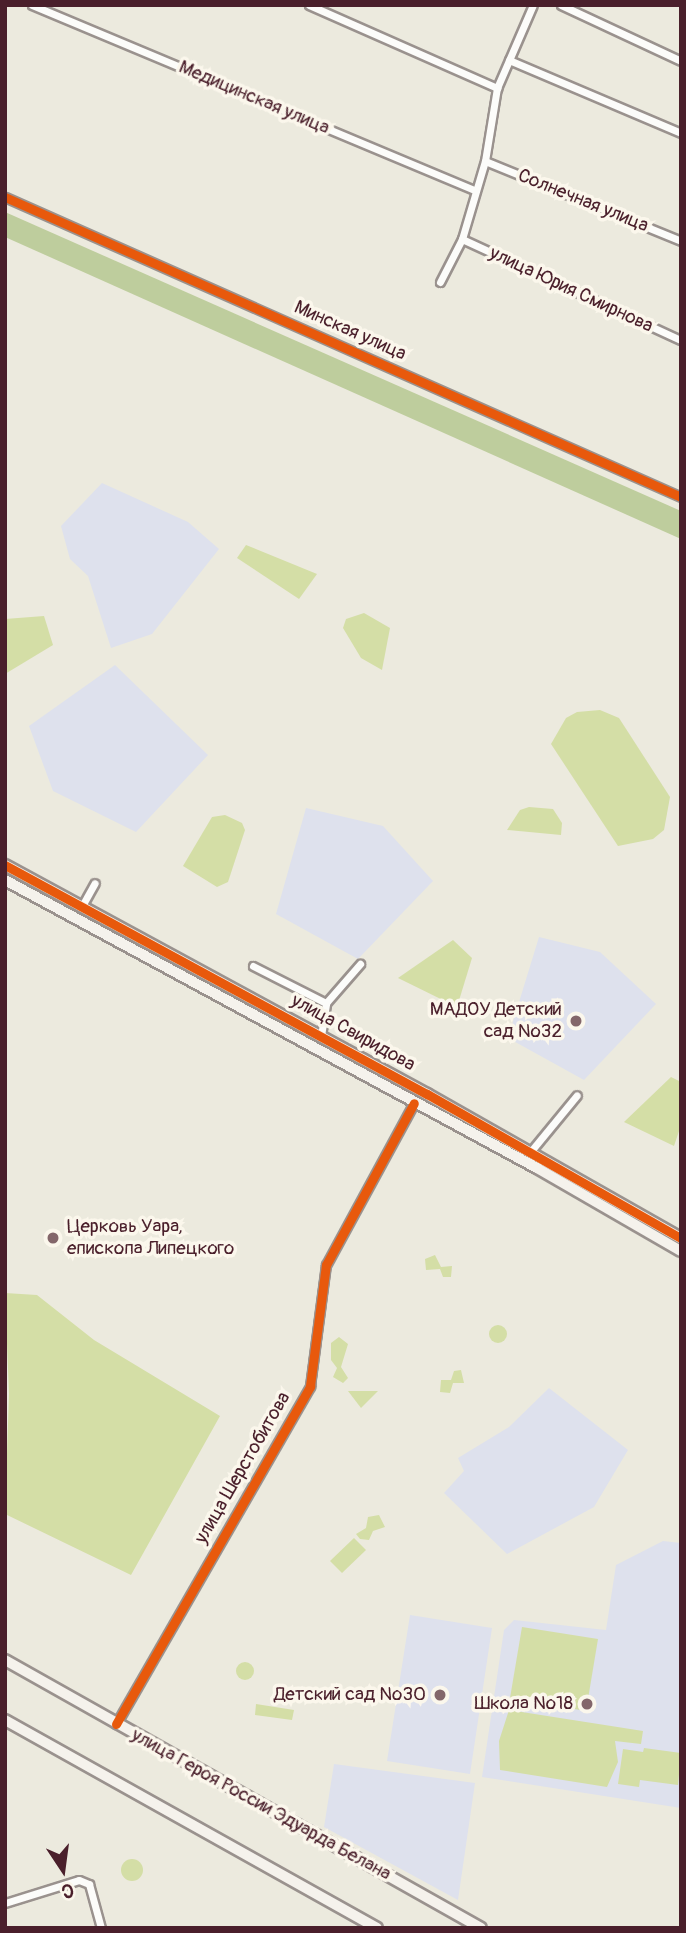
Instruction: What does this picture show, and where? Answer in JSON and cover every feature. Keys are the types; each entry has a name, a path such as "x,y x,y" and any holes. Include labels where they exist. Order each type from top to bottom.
{"street":[{"name":"Медицинская улица","path":"32,5 476,191"},
{"path":"309,5 497,88"},
{"path":"440,282 461,239 485,161 497,88 533,5"},
{"path":"561,5 681,61"},
{"path":"509,60 681,133"},
{"name":"Солнечная улица","path":"485,161 681,241"},
{"name":"Минская улица","path":"5,197 681,497"},
{"name":"улица Юрия Смирнова","path":"461,239 681,340"},
{"name":"улица Свиридова","path":"5,865 531,1151 681,1238"},
{"name":"улица Свиридова","path":"5,880 681,1251"},
{"path":"82,906 95,883"},
{"path":"321,1036 326,1003 360,964"},
{"path":"253,966 326,1003"},
{"path":"531,1151 576,1095"},
{"name":"улица Шерстобитова","path":"116,1724 310,1386 326,1265 414,1103"},
{"name":"улица Героя России Эдуарда Белана","path":"5,1660 481,1928"},
{"path":"5,1720 377,1928"},
{"path":"5,1903 79,1880 89,1884 101,1928"}],"shaded area":[{"path":"102,483 188,522 219,549 152,634 111,648 88,576 70,559 61,526"},
{"path":"115,665 208,755 136,832 53,791 29,726"},
{"path":"306,808 383,826 433,881 358,959 276,914"},
{"name":"МАДОУ Детский сад №32","path":"539,937 600,952 656,1004 584,1080 508,1038"},
{"path":"549,1388 628,1450 594,1507 507,1554 444,1493 464,1471 458,1458 509,1427"},
{"name":"Школа №18","path":"663,1541 681,1543 681,1808 482,1777 504,1630 514,1620 606,1630 616,1565"},
{"name":"Детский сад №30","path":"410,1615 492,1628 470,1774 387,1761"},
{"path":"334,1764 475,1783 458,1900 324,1827"}],"green space":[{"path":"5,212 681,511 681,539 5,237"},
{"path":"246,545 317,574 299,599 237,558"},
{"path":"364,613 390,628 382,670 361,658 343,628 346,619"},
{"path":"44,616 53,645 5,674 5,619"},
{"path":"600,710 619,718 670,797 664,830 653,839 618,846 551,744 566,718 577,712"},
{"path":"529,807 553,809 562,823 561,835 507,830 520,810"},
{"path":"225,815 242,823 245,830 228,882 217,887 183,866 212,817"},
{"path":"453,940 472,958 457,1007 398,978"},
{"path":"671,1077 681,1082 681,1125 674,1146 624,1122"},
{"path":"435,1255 441,1267 452,1266 451,1277 443,1277 440,1269 426,1270 425,1259"},
{"path":"5,1293 37,1295 94,1340 220,1416 131,1575 5,1514 9,1394"},
{"path":"498,1325 504,1328 507,1334 504,1340 498,1343 492,1340 489,1334 492,1328"},
{"path":"339,1337 348,1344 341,1367 348,1378 343,1383 333,1377 337,1368 331,1360 331,1343"},
{"path":"461,1370 464,1383 453,1383 450,1393 440,1392 441,1380 451,1380 454,1371"},
{"path":"348,1391 378,1391 361,1408"},
{"path":"379,1515 385,1527 373,1531 369,1540 360,1539 356,1534 366,1528 368,1517"},
{"path":"354,1538 366,1550 342,1573 330,1561"},
{"path":"522,1627 598,1639 586,1711 510,1698"},
{"path":"245,1662 251,1665 254,1671 251,1677 245,1680 239,1677 236,1671 239,1665"},
{"path":"256,1704 294,1710 292,1720 255,1715"},
{"path":"509,1710 643,1731 641,1744 615,1741 618,1762 607,1787 500,1770 499,1741"},
{"path":"644,1748 681,1753 678,1785 640,1780 639,1787 618,1784 623,1749 643,1752"},
{"path":"132,1859 140,1862 143,1870 140,1878 132,1881 124,1878 121,1870 124,1862"}],"cycle path":[{"path":"5,197 681,497"},
{"path":"5,865 427,1094 681,1238"},
{"path":"116,1724 310,1386 326,1265 414,1103"}],"place":[{"name":"МАДОУ Детский сад №32","path":"576,1021"},
{"name":"Церковь Уара, епископа Липецкого","path":"53,1238"},
{"name":"Детский сад №30","path":"440,1695"},
{"name":"Школа №18","path":"587,1704"}]}
